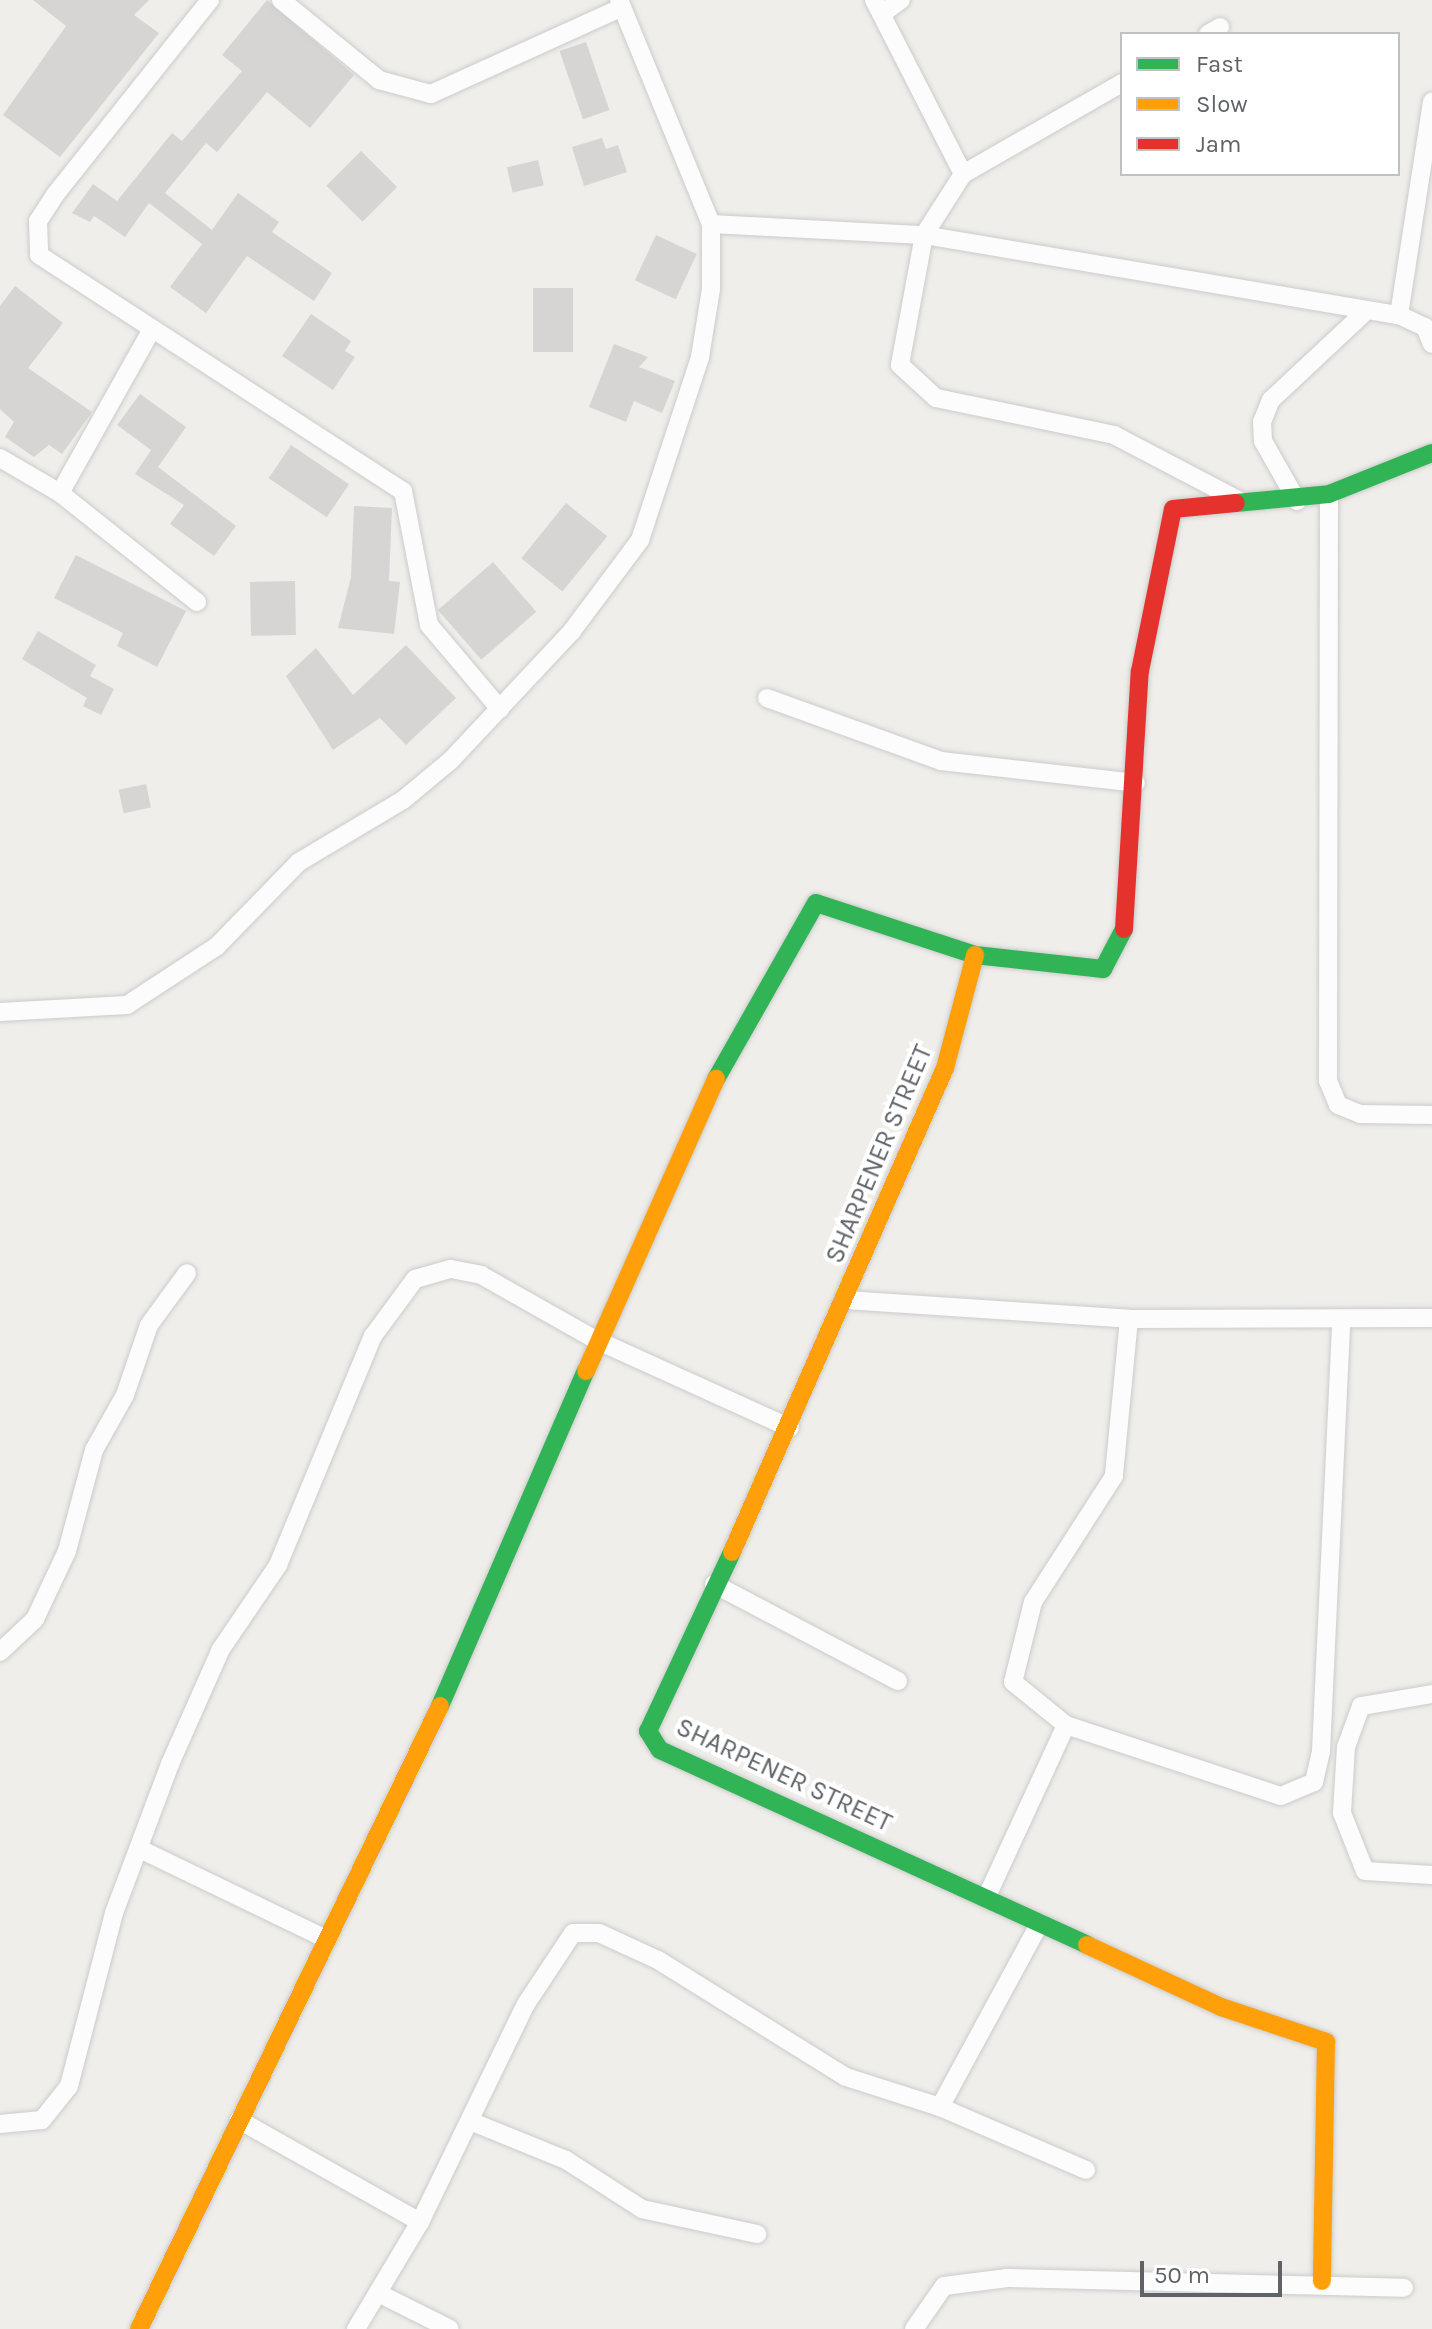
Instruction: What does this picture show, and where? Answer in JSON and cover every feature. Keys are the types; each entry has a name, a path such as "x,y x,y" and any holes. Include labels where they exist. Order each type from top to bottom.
{"street":[{"path":"210,0 55,195 35,234 48,263 403,491 429,625 500,709"},
{"path":"0,1012 105,1011 145,996 260,910 299,862 403,800 500,709 572,631 640,540 700,357 711,289 711,224 620,4 431,94 379,80 281,0"},
{"path":"901,0 878,6 963,174"},
{"path":"1120,84 963,174 924,235 900,365 919,390 964,407 1114,435 1238,500"},
{"path":"1399,315 1432,102"},
{"path":"711,224 924,235 1363,314 1399,315 1430,334"},
{"path":"1297,501 1263,441 1262,422 1271,400 1363,314"},
{"path":"60,493 151,331"},
{"path":"139,2329 438,1710 594,1339 760,985 806,910 816,903 836,907 975,955 1103,969 1130,918 1140,671 1168,520 1184,504 1238,500 1297,501 1329,494 1432,453"},
{"path":"0,458 60,493 197,602"},
{"path":"1329,494 1328,1081 1338,1105 1360,1114 1432,1115"},
{"path":"767,698 941,761 1136,783"},
{"name":"SHARPENER STREET","path":"975,955 945,1068 790,1428 653,1709 648,1731 660,1750 987,1896 1221,2007 1326,2042 1322,2281"},
{"path":"0,2124 42,2120 69,2086 114,1913 221,1649 278,1565 373,1336 406,1289 451,1269 481,1275 594,1339 790,1428"},
{"path":"0,1652 35,1619 67,1551 94,1450 130,1385 149,1325 187,1273"},
{"path":"846,1300 1129,1319 1341,1321 1432,1318"},
{"path":"1129,1319 1114,1476 1033,1602 1013,1660 1013,1682 1027,1701 1066,1725 1252,1791 1281,1796 1314,1782 1341,1321"},
{"path":"714,1584 898,1681"},
{"path":"1432,1694 1361,1706 1346,1747 1342,1813 1365,1871 1432,1875"},
{"path":"987,1896 1066,1725"},
{"path":"140,1849 326,1939"},
{"path":"940,2107 952,2097 1040,1923"},
{"path":"356,2329 420,2222 561,1942 584,1931 658,1960 846,2077 940,2107 1086,2170"},
{"path":"239,2120 420,2222"},
{"path":"470,2121 566,2160 642,2209 757,2234"},
{"path":"914,2329 944,2286 1007,2278 1322,2281 1404,2288"},
{"path":"378,2293 450,2329"}],"building":[{"path":"33,0 149,0 134,15 159,33 60,157 3,115 66,26"},
{"path":"267,0 354,75 310,128 267,92 217,152 206,143 165,193 212,230 238,193 279,222 272,232 332,273 314,301 247,256 206,313 170,287 202,244 149,203 125,237 94,216 90,222 72,213 93,184 117,201 172,133 182,141 242,71 222,55"},
{"path":"586,42 609,110 583,119 560,51"},
{"path":"602,138 606,149 618,145 627,172 584,186 572,147"},
{"path":"361,151 397,187 362,222 326,186"},
{"path":"538,160 544,185 513,193 507,167"},
{"path":"656,235 697,254 676,299 635,280"},
{"path":"15,286 63,323 28,368 92,412 62,454 49,445 34,457 5,437 14,422 0,409 0,306"},
{"path":"533,288 573,288 573,352 533,352"},
{"path":"311,314 351,341 345,351 355,357 333,390 282,356"},
{"path":"614,344 648,357 639,367 675,381 662,413 634,401 626,422 589,407"},
{"path":"140,394 186,427 158,467 236,526 214,556 170,524 184,505 135,474 151,450 117,425"},
{"path":"291,445 349,484 327,517 269,478"},
{"path":"566,503 607,536 563,592 521,558"},
{"path":"354,506 392,508 389,581 400,582 394,634 338,628 351,577"},
{"path":"76,555 186,611 157,667 117,646 123,633 54,598"},
{"path":"493,562 536,612 481,660 438,610"},
{"path":"295,581 296,635 251,636 250,582"},
{"path":"38,631 96,665 90,676 114,689 101,715 83,706 87,698 22,659"},
{"path":"406,645 456,698 406,745 380,718 333,750 286,676 316,648 353,695"},
{"path":"146,784 151,807 124,813 119,790"}],"traffic: fast":[{"path":"1236,503 1329,494 1432,453"},
{"path":"716,1079 816,903 975,955 1103,969 1124,929"},
{"path":"440,1706 586,1371"},
{"path":"732,1552 648,1731 660,1750 1087,1945"}],"traffic: slow":[{"path":"732,1552 945,1068 975,955"},
{"path":"586,1371 716,1079"},
{"path":"139,2329 440,1706"},
{"path":"1087,1945 1221,2007 1326,2042 1322,2281"}],"traffic: jam":[{"path":"1124,929 1140,671 1173,509 1236,503"}]}
